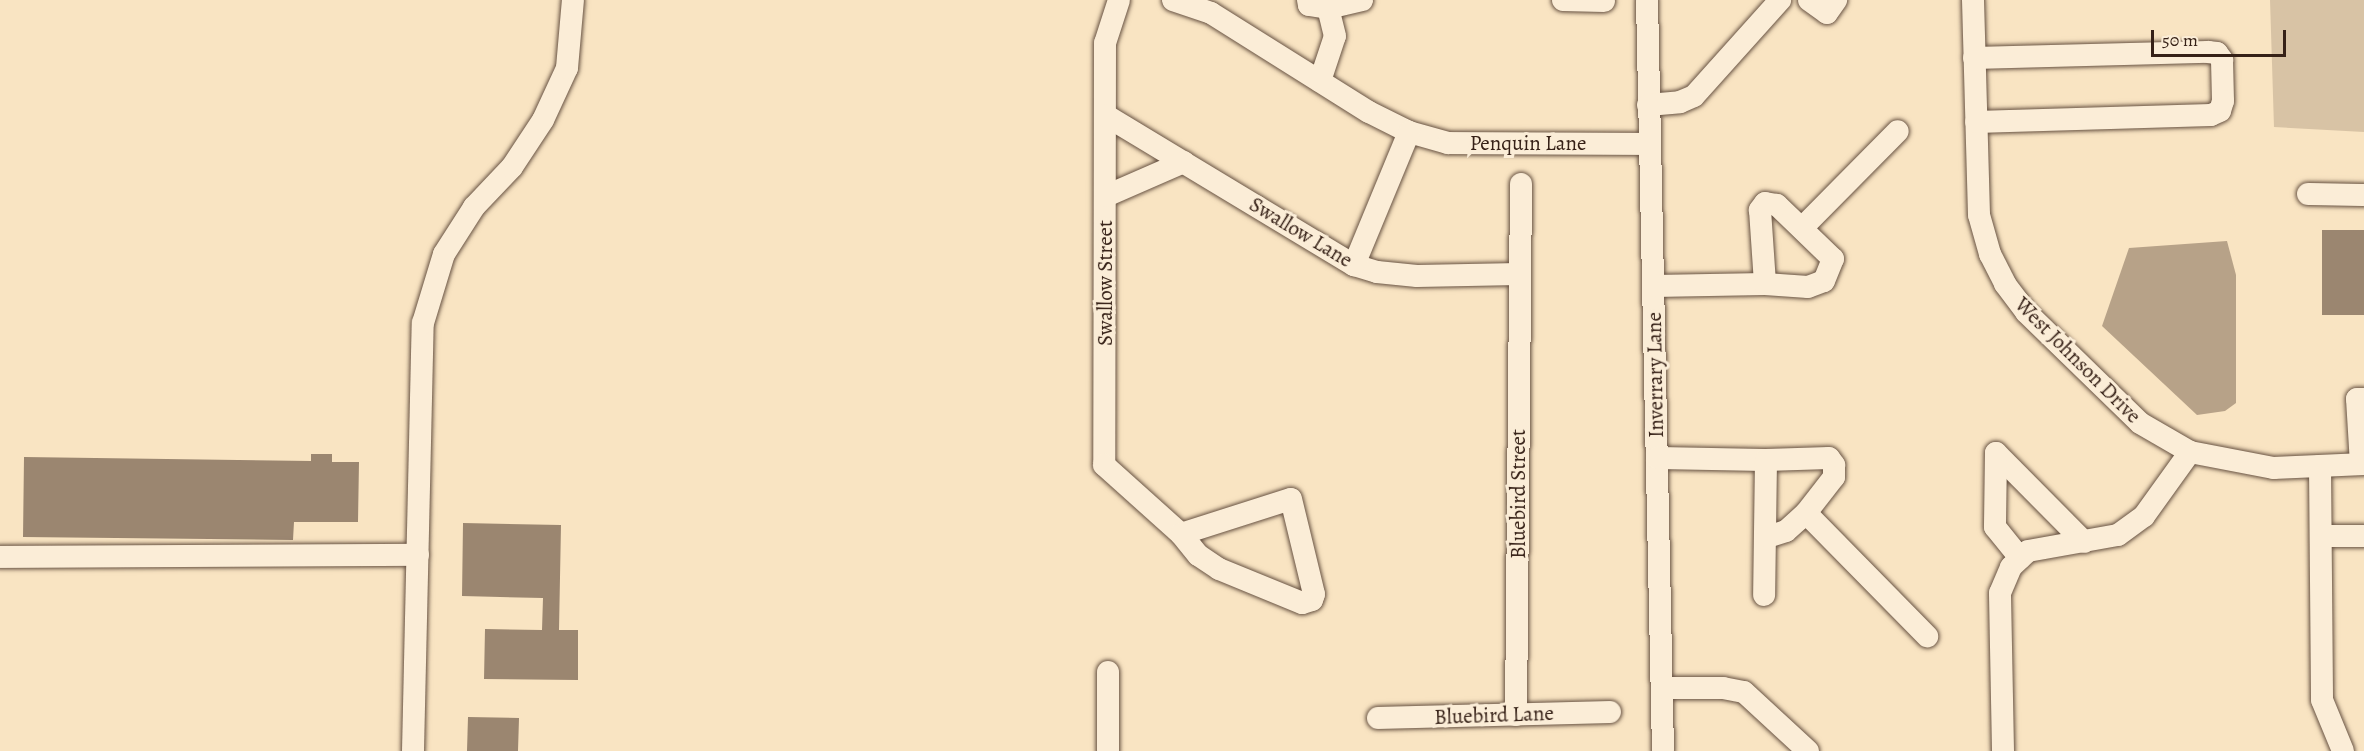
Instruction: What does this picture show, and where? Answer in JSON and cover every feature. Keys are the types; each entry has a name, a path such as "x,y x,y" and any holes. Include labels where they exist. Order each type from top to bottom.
{"street":[{"path":"413,751 423,323 444,254 474,207 512,167 543,120 567,68 573,0"},
{"name":"Swallow Street","path":"1119,0 1105,43 1104,465 1181,534 1198,555 1219,569 1302,603 1312,600 1314,594 1291,499 1181,534"},
{"name":"Penquin Lane","path":"1173,0 1211,13 1369,112 1409,132 1448,143 1648,144"},
{"path":"1320,81 1335,36 1318,4 1362,0"},
{"path":"1563,0 1604,1"},
{"name":"Inverrary Lane","path":"1647,0 1648,144 1654,286 1663,751"},
{"path":"1648,105 1680,102 1694,96 1780,0"},
{"path":"1809,0 1827,13 1836,0"},
{"name":"West Johnson Drive","path":"1973,0 1979,215 1990,254 2005,284 2026,312 2140,423 2190,452 2272,468 2362,464"},
{"path":"1974,58 2208,52 2217,53 2222,60 2223,101 2220,111 2211,115 1976,122"},
{"name":"Swallow Lane","path":"1105,115 1354,265 1377,272 1417,276 1519,274"},
{"path":"1802,228 1898,131"},
{"path":"1354,265 1409,132"},
{"path":"1106,196 1184,162"},
{"name":"Bluebird Street","path":"1516,715 1521,184"},
{"path":"2308,194 2364,195"},
{"path":"1654,286 1764,284 1808,287 1824,281 1833,259 1777,205 1765,203 1760,210 1764,284"},
{"path":"2362,464 2357,399 2364,399"},
{"path":"2003,751 2000,593 2011,567 2028,552 2118,535 2144,516 2190,452"},
{"path":"2020,558 1995,527 1996,453 2084,542"},
{"path":"1657,458 1766,460 1829,458 1834,465 1834,477 1806,513 1786,531 1767,537"},
{"path":"1764,595 1767,537 1766,460"},
{"path":"2320,466 2322,700 2343,751"},
{"path":"1806,513 1927,636"},
{"path":"2320,536 2364,536"},
{"path":"0,557 418,555"},
{"path":"1108,672 1109,750"},
{"path":"1662,688 1723,688 1744,692 1808,751"},
{"name":"Bluebird Lane","path":"1378,718 1610,712"}],"shaded area":[{"path":"2270,0 2364,0 2364,132 2274,127"},
{"path":"2227,241 2236,275 2236,403 2225,411 2197,415 2102,326 2129,248"}],"building":[{"path":"2322,230 2364,230 2364,315 2322,315"},
{"path":"311,454 332,454 332,462 359,462 358,522 294,522 293,540 23,537 24,457 311,461"},
{"path":"463,523 561,525 559,630 578,630 578,680 484,679 485,629 542,630 543,598 462,596"},
{"path":"468,717 519,718 518,751 467,751"}]}
